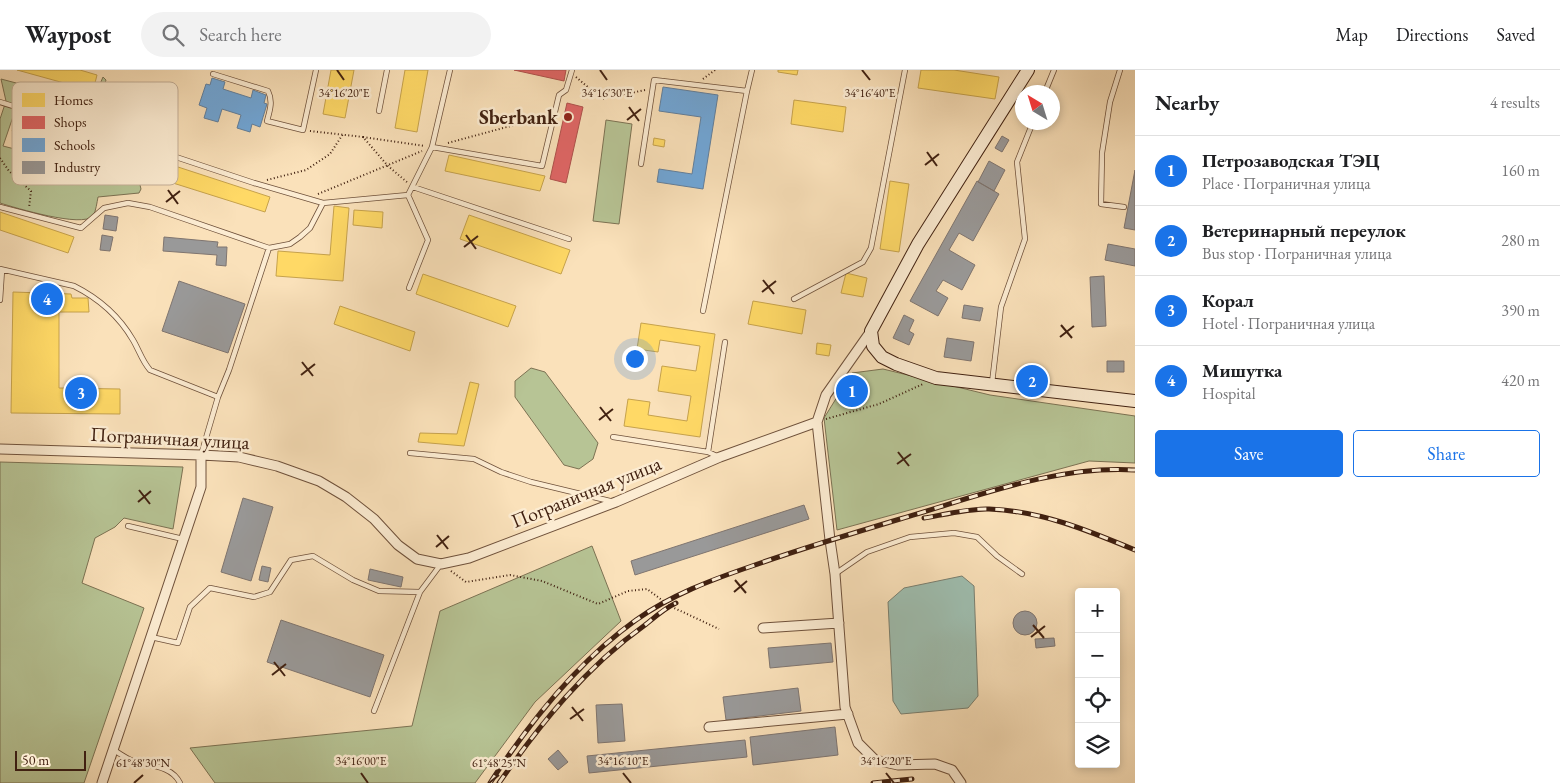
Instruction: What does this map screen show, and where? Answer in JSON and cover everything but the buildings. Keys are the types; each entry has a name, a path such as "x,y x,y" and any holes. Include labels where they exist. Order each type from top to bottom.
{"main road":[{"path":"1028,70 918,244 872,331 874,346 882,358 936,378 1135,401"}],"street":[{"path":"872,331 826,395 817,422 835,574 845,706 858,742 875,760 898,765 935,764 952,770 961,783"},
{"name":"Пограничная улица","path":"0,449 240,457 277,466 319,481 353,502 374,519 398,545 417,559 441,564 469,558 616,502 720,457 817,422"},
{"path":"102,783 200,487 201,455"},
{"path":"763,628 839,623"},
{"path":"709,727 848,714"}],"lane":[{"path":"213,74 268,91 271,97 271,104 267,121 303,130 316,70"},
{"path":"379,111 387,70"},
{"path":"408,195 432,147 450,70"},
{"path":"703,311 752,70"},
{"path":"794,299 862,262 871,248 905,70"},
{"path":"1048,85 1054,70"},
{"path":"1120,70 1110,102 1102,153 1101,204 1124,207"},
{"path":"432,147 542,166 559,95 566,90 571,71"},
{"path":"641,164 654,80 747,91"},
{"path":"0,102 12,106"},
{"path":"992,384 1002,307 1025,239 1017,162 1030,130"},
{"path":"178,158 254,183 323,203 408,195"},
{"path":"413,187 569,239"},
{"path":"408,195 428,240 408,288"},
{"path":"0,207 81,228 104,208 128,204 150,207 269,248 290,244 300,237 310,228 323,203"},
{"path":"201,455 218,397 229,370 269,248"},
{"path":"0,300 1,270 74,286 85,291 108,308 125,328 134,342 142,361 150,370 218,397"},
{"path":"708,452 725,342"},
{"path":"613,437 708,452 720,457"},
{"path":"410,453 474,459 501,472 531,482 616,502"},
{"path":"128,526 183,539"},
{"path":"835,574 867,552 910,537 954,533 977,536 997,556 1022,574"},
{"path":"150,637 178,643 190,607 210,588 254,597 270,592 291,560 313,556 353,580 379,591 420,592"},
{"path":"374,711 420,592 441,564"},
{"path":"112,749 133,761 160,767 178,778 180,783"}],"path":[{"path":"696,85 714,70"},
{"path":"571,71 602,98 653,88"},
{"path":"303,130 432,147"},
{"path":"254,183 306,170 330,154 343,134"},
{"path":"363,137 388,166 413,187"},
{"path":"0,158 12,174"},
{"path":"25,185 31,190 29,215"},
{"path":"817,422 879,404 936,378"},
{"path":"441,564 466,582 510,575 518,576 542,581 598,604 628,591 647,589 670,606 718,629"}],"green space":[{"path":"1,79 12,82 12,120 3,146 12,148 12,185 140,185 139,193 98,197 93,216 87,219 76,220 48,216 0,203 0,119 6,101"},
{"path":"606,120 632,124 619,224 593,221"},
{"path":"531,368 545,372 598,443 593,459 579,469 564,465 515,397 515,381"},
{"path":"883,369 990,395 1135,416 1135,463 1089,461 837,530 824,418 852,373"},
{"path":"0,462 183,467 173,529 124,518 115,527 95,538 82,583 144,608 84,783 0,783"},
{"path":"592,546 621,621 535,702 475,783 215,783 190,748 412,726 440,611"}],"shaded area":[{"path":"962,576 974,586 978,696 968,708 901,714 893,701 888,602 904,588"}],"railway":[{"path":"490,783 521,738 574,674 614,637 636,620 677,596 722,577 788,554 1016,484 1075,472 1135,470"},
{"path":"924,518 989,509 1027,513 1064,523 1135,550"},
{"path":"499,783 531,739 584,678 623,641 676,603"},
{"path":"873,783 912,779"}],"place":[{"name":"Sberbank","path":"568,117"},
{"name":"Мишутка","path":"47,299"},
{"name":"Ветеринарный переулок","path":"1032,381"},
{"name":"Петрозаводская ТЭЦ","path":"852,391"},
{"name":"Корал","path":"81,393"}]}
